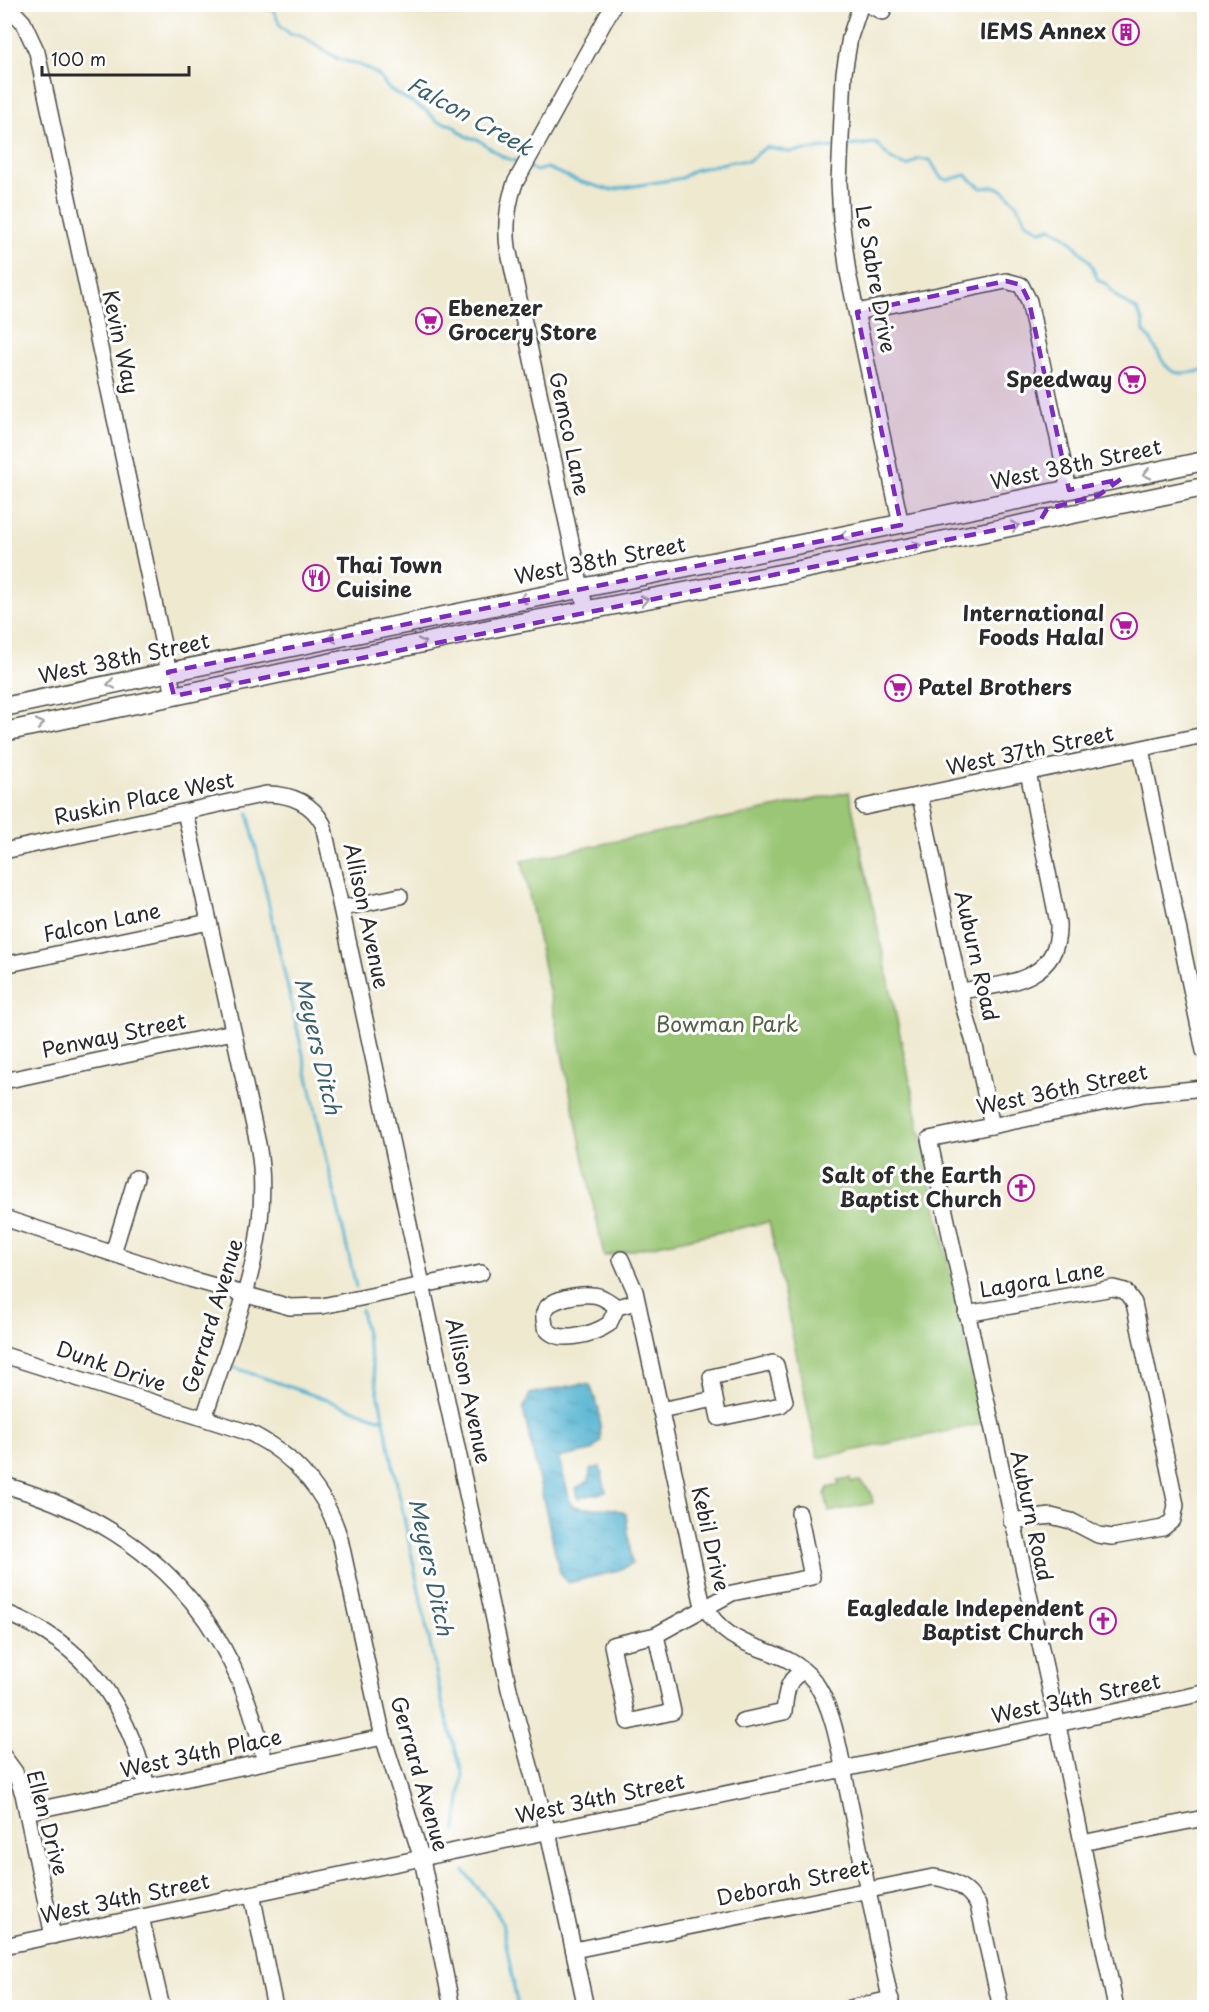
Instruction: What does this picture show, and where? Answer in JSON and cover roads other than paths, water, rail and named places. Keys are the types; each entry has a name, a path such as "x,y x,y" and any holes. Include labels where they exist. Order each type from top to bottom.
{"main road":[{"name":"West 38th Street","path":"4,707 1204,462"},
{"path":"1040,521 1047,509 1099,495 1121,479"},
{"path":"4,732 586,611 790,572 1204,487"},
{"path":"790,572 838,552 892,540 900,536 902,525"}],"street":[{"name":"Kevin Way","path":"6,4 26,26 37,52 174,696"},
{"name":"Gemco Lane","path":"586,611 508,248 507,215 518,179 614,4"},
{"name":"Le Sabre Drive","path":"861,4 847,55 840,158 841,226 902,525"},
{"path":"867,4 884,12"},
{"path":"857,312 1006,281 1021,285 1029,301 1069,490"},
{"name":"West 37th Street","path":"864,807 1204,735"},
{"path":"1141,749 1204,1051"},
{"path":"960,991 1026,978 1041,968 1055,945 1058,923 1028,772"},
{"name":"Ruskin Place West","path":"4,851 266,794 292,797"},
{"name":"Auburn Road","path":"920,796 960,991 975,1046 992,1126"},
{"name":"Allison Avenue","path":"292,797 312,809 325,828 509,1689 548,1832 586,2007"},
{"name":"Gerrard Avenue","path":"185,812 258,1144 263,1184 259,1243 204,1418 250,1433 281,1451 304,1473 327,1506 342,1544 383,1737 422,1859 452,2007"},
{"path":"343,908 400,896"},
{"name":"Falcon Lane","path":"4,965 209,922"},
{"name":"Penway Street","path":"4,1081 233,1032"},
{"name":"West 36th Street","path":"929,1139 1166,1090 1204,1088"},
{"name":"Auburn Road","path":"929,1139 1057,1724 1116,2007"},
{"path":"113,1253 136,1178"},
{"path":"4,1218 272,1304 311,1307 481,1273"},
{"name":"Kebil Drive","path":"621,1259 630,1276 637,1302 698,1589 705,1608 733,1638 780,1656 804,1672 816,1684 826,1702 843,1769 892,2003"},
{"name":"Lagora Lane","path":"966,1314 1113,1288 1125,1291 1132,1300 1136,1314 1176,1505 1173,1520 1163,1528 1116,1537 1098,1535 1071,1521 1051,1516 1038,1515 1011,1521"},
{"path":"617,1307 637,1302"},
{"name":"Dunk Drive","path":"4,1355 204,1418"},
{"path":"773,1363 777,1365 784,1401 781,1405 719,1418 715,1399 711,1377 773,1363"},
{"path":"660,1410 715,1399"},
{"path":"4,1485 60,1502 105,1525 146,1555 173,1580 206,1620 232,1663 252,1710 265,1762"},
{"path":"656,1635 673,1712 628,1722 612,1644 656,1635 732,1593 812,1577 800,1513"},
{"path":"4,1612 48,1634 94,1674 111,1696 130,1731 147,1786"},
{"path":"742,1720 784,1712 789,1684 794,1677 804,1672"},
{"name":"West 34th Street","path":"4,1947 1204,1693"},
{"name":"West 34th Place","path":"27,1812 383,1737"},
{"name":"Ellen Drive","path":"4,1756 17,1777 27,1812 53,1936"},
{"path":"1082,1842 1204,1818"},
{"name":"Deborah Street","path":"574,1950 929,1877 954,1882 968,1891 978,1905 1001,2007"},
{"path":"252,1894 275,2007"},
{"path":"141,1917 162,2007"},
{"path":"850,2007 892,2003"}],"water":[{"path":"580,1384 590,1385 599,1409 601,1441 591,1451 559,1458 571,1505 618,1510 626,1514 632,1564 614,1572 568,1583 560,1574 523,1409 530,1394"},
{"path":"600,1467 606,1492 578,1498 576,1488 589,1481 590,1469"}],"waterway":[{"name":"Falcon Creek","path":"266,4 274,11 280,25 290,34 300,35 338,59 358,64 377,74 389,89 428,112 437,121 452,125 467,137 477,139 503,157 521,163"},
{"name":"Falcon Creek","path":"847,146 876,143 889,157 901,164 908,166 918,159 930,160 941,178 948,180 966,175 981,188 994,187 1005,192 1014,201 1025,221 1041,231 1051,228 1067,237 1090,262 1098,280 1106,284 1118,298 1137,310 1143,322 1144,332 1168,368 1180,373 1204,371"},
{"name":"Falcon Creek","path":"530,168 536,171 547,168 578,181 610,190 682,178 694,170 734,161 748,161 766,147 789,152 834,147"},
{"name":"Meyers Ditch","path":"248,813 356,1287"},
{"name":"Meyers Ditch","path":"361,1310 443,1706 463,1775 456,1830"},
{"path":"233,1367 384,1420"},
{"name":"Meyers Ditch","path":"464,1871 494,1908 502,1923 518,2008"}],"place":[{"name":"IEMS Annex","path":"1126,32"},
{"name":"Ebenezer Grocery Store","path":"429,321"},
{"name":"Speedway","path":"1132,380"},
{"name":"Thai Town Cuisine","path":"316,578"},
{"name":"International Foods Halal","path":"1124,626"},
{"name":"Patel Brothers","path":"898,688"},
{"name":"Salt of the Earth Baptist Church","path":"1021,1188"},
{"name":"Eagledale Independent Baptist Church","path":"1103,1621"}],"park label":[{"name":"Bowman Park","path":"727,1025"}]}
